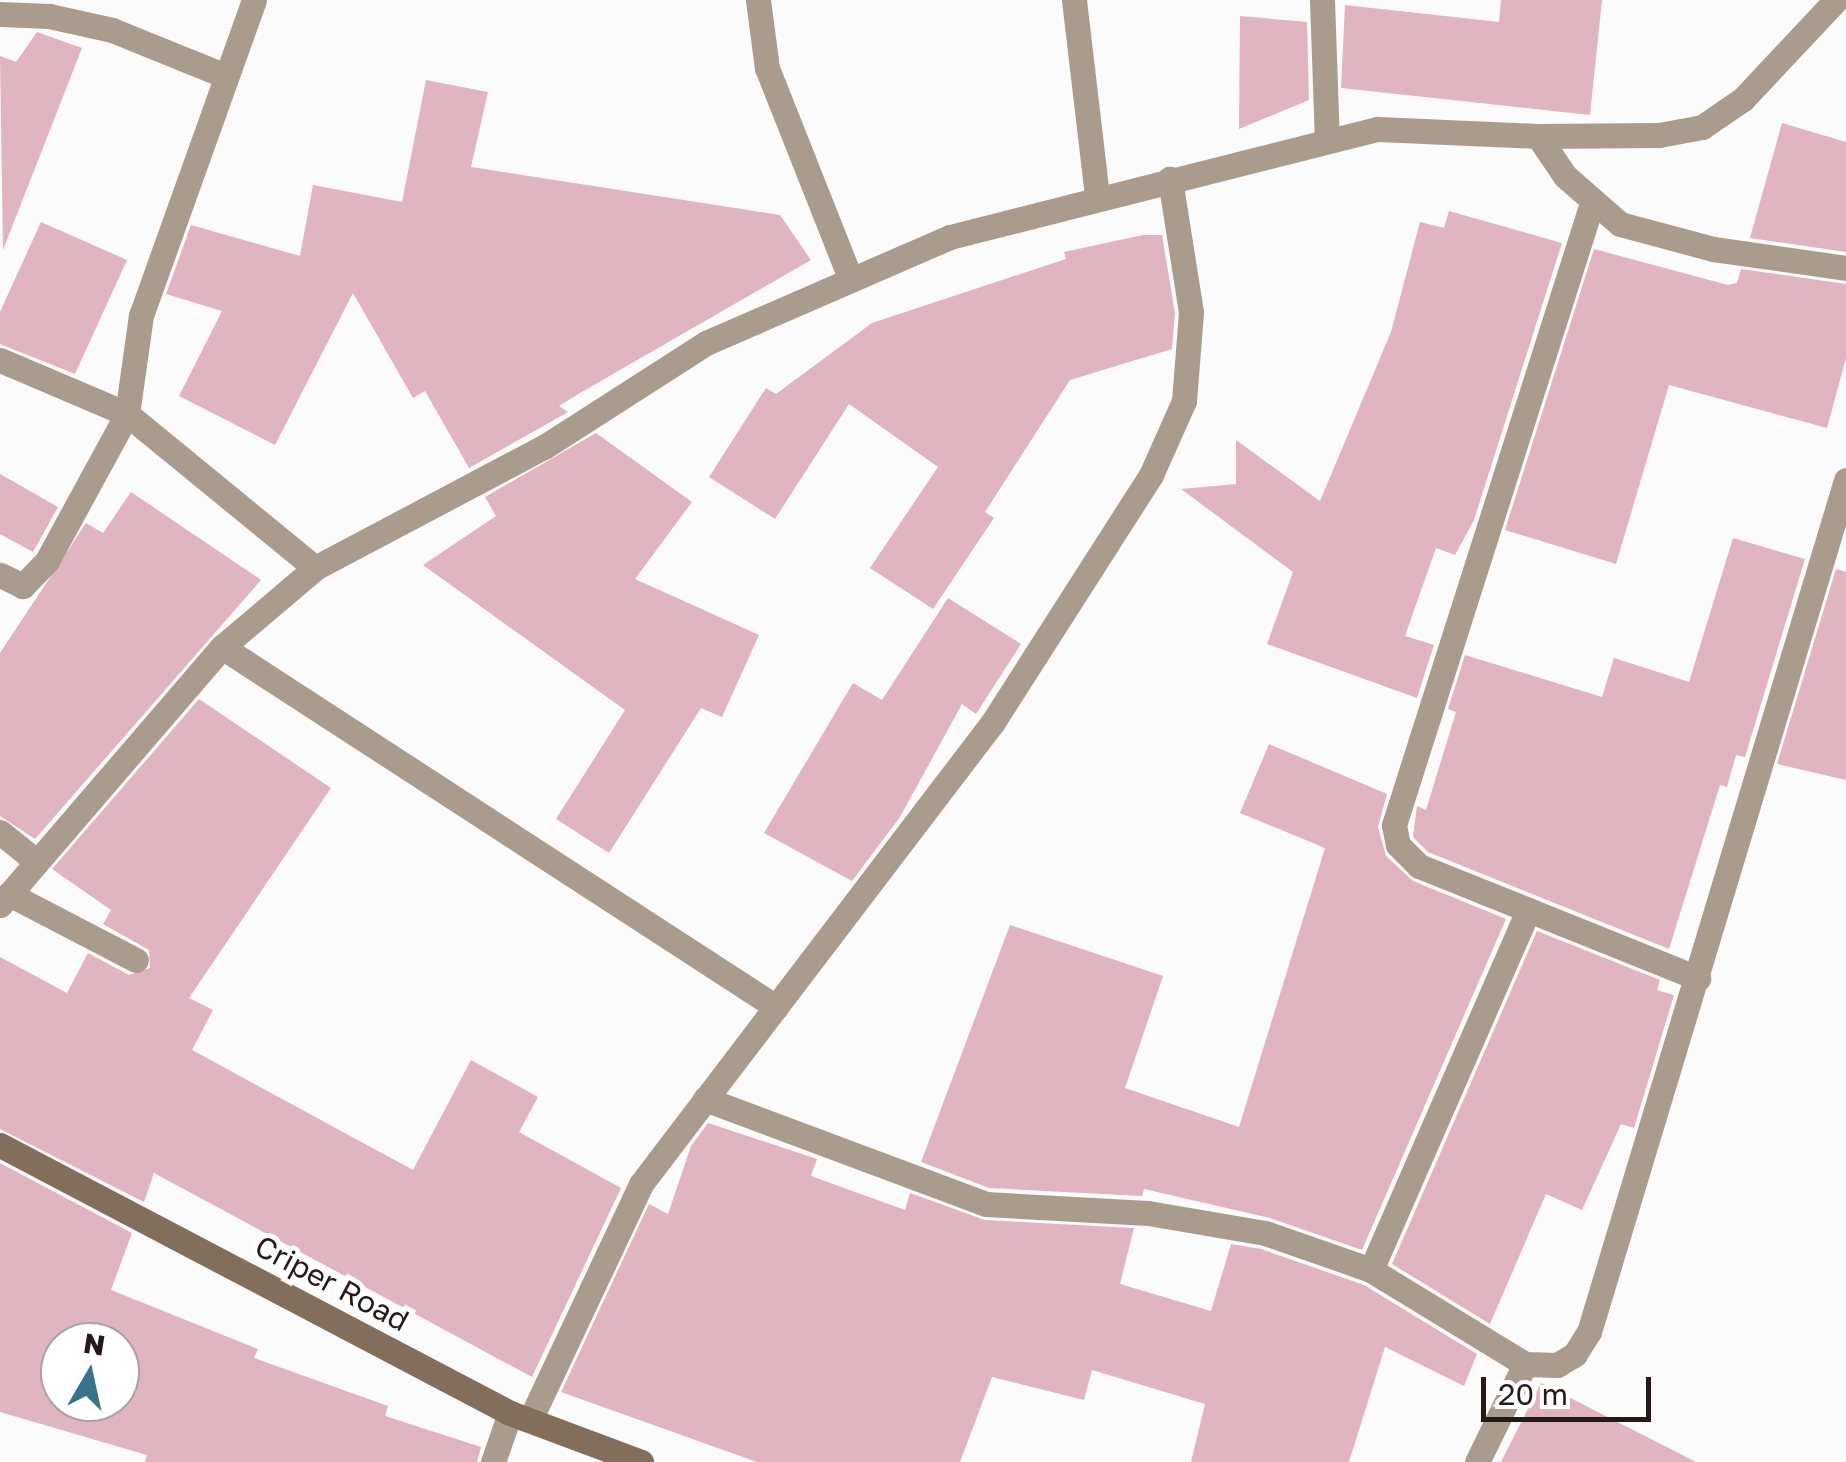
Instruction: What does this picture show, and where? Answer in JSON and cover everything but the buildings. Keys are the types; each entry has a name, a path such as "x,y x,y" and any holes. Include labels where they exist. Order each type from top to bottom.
{"main road":[{"name":"Criper Road","path":"0,1144 520,1416 641,1462"}],"street":[{"path":"0,575 23,586 47,561 127,414 142,314 254,0"},
{"path":"758,0 767,68 851,280"},
{"path":"1074,0 1097,197"},
{"path":"1322,0 1327,141"},
{"path":"136,960 4,900 222,647 315,568 544,446 706,342 950,238 1097,197 1327,141 1426,126 1538,136 1659,135 1702,127 1743,99 1836,0"},
{"path":"0,14 49,16 112,30 226,76"},
{"path":"1538,136 1592,203 1620,224 1694,244 1846,268"},
{"path":"492,1462 641,1184 993,722 1152,474 1184,401 1191,312 1170,179"},
{"path":"1592,203 1394,825 1398,844 1419,866 1698,978"},
{"path":"0,360 127,414 315,568"},
{"path":"706,1098 986,1204 1167,1216 1265,1233 1371,1270 1525,1364 1557,1365 1574,1354 1589,1332 1838,535 1846,480"},
{"path":"222,647 776,1007"},
{"path":"0,832 36,861"},
{"path":"1371,1270 1528,910"},
{"path":"1477,1462 1525,1364"}]}
